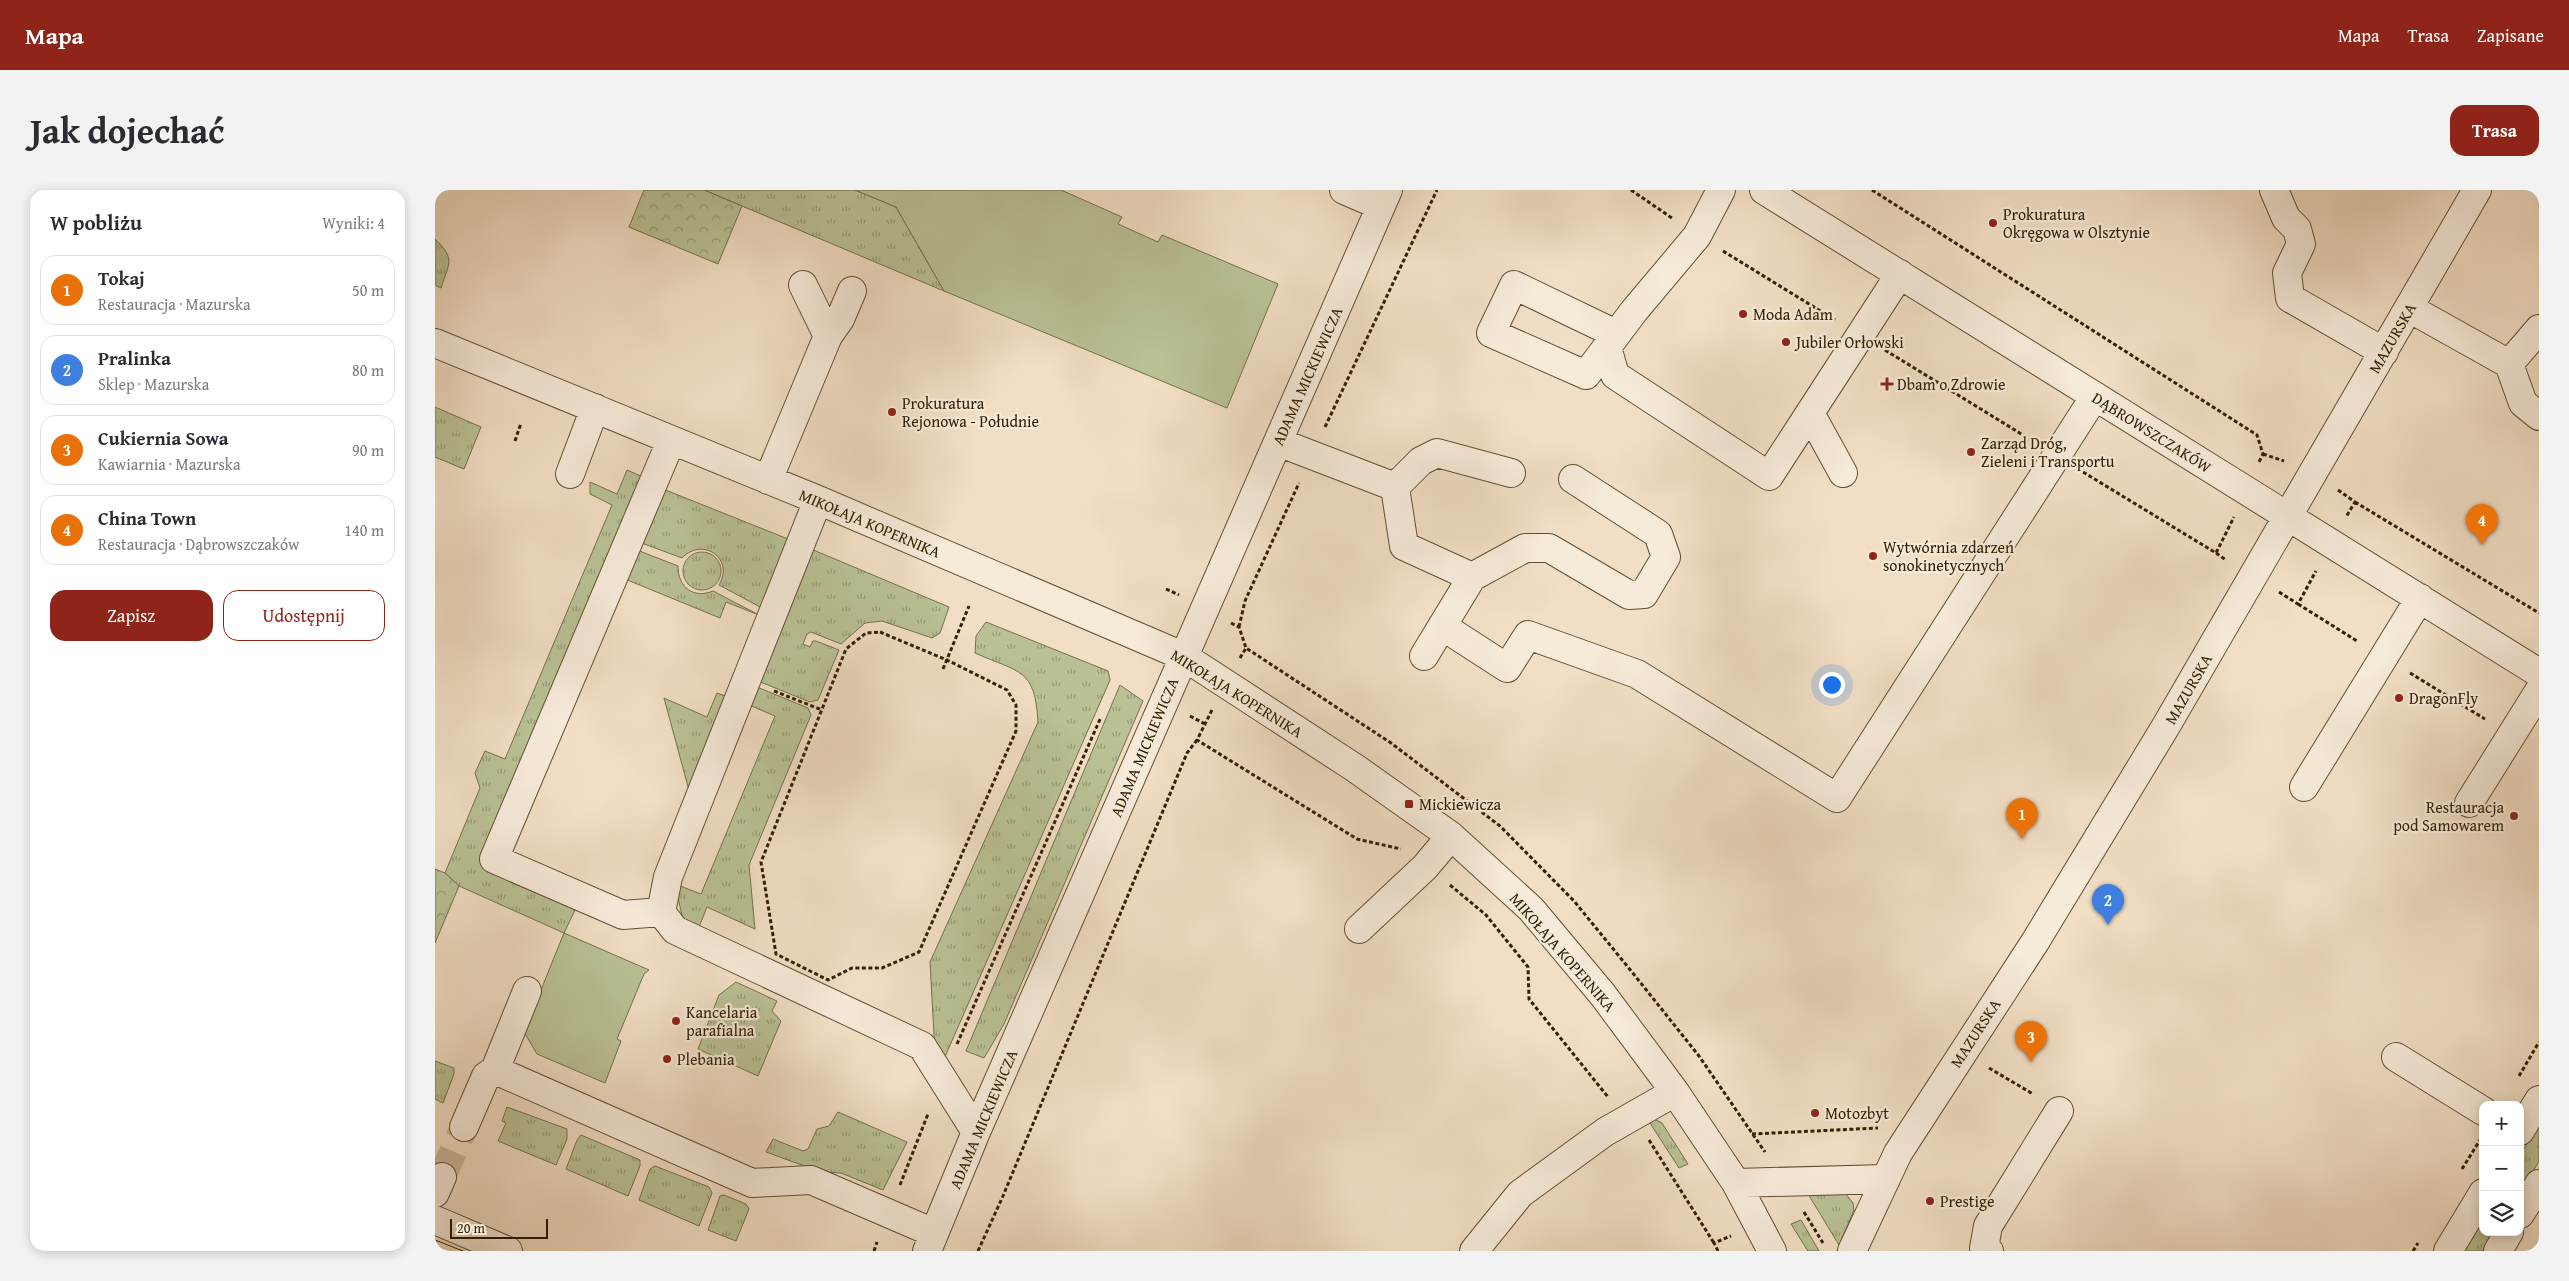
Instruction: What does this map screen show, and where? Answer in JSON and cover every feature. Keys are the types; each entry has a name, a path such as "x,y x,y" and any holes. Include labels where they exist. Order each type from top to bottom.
{"street":[{"path":"1344,190 1384,198"},
{"path":"1721,190 1697,236 1612,341 1615,375 1769,476 1900,274"},
{"name":"DĄBROWSZCZAKÓW","path":"1764,190 2539,673"},
{"path":"2274,190 2286,218 2297,229 2301,244 2287,273 2290,298 2384,352"},
{"name":"MAZURSKA","path":"1852,1251 1898,1153 2035,942 2161,734 2477,190"},
{"name":"ADAMA MICKIEWICZA","path":"930,1242 976,1132 1384,198"},
{"path":"803,285 828,336"},
{"path":"768,480 828,336 840,320 852,291"},
{"path":"2409,308 2509,364 2523,403 2539,416"},
{"path":"2509,364 2539,329"},
{"name":"MIKOŁAJA KOPERNIKA","path":"435,343 818,500 1183,656 1355,768 1451,836 1531,909 1603,996 1675,1092 1736,1183 1772,1251"},
{"path":"1442,626 1507,668 1528,635 1637,674 1837,798 2095,396"},
{"path":"570,474 595,408"},
{"path":"1810,413 1843,473"},
{"path":"661,912 623,915 494,859 671,441"},
{"path":"1278,442 1395,487"},
{"path":"1395,487 1421,461 1437,453 1511,473"},
{"path":"1424,656 1472,577 1525,548 1549,548 1629,595 1644,594 1666,556 1657,534 1573,479"},
{"path":"1395,487 1404,546 1472,577"},
{"path":"818,500 668,877 661,912 675,930 922,1046 976,1132"},
{"path":"2304,787 2385,658 2420,598"},
{"path":"2469,803 2539,691"},
{"path":"1359,929 1425,867 1451,836"},
{"path":"464,1127 486,1076 495,1070 527,991"},
{"path":"2396,1056 2479,1108"},
{"path":"495,1070 752,1182 811,1180 889,1213 930,1242"},
{"path":"1474,1251 1521,1194 1605,1132 1675,1092"},
{"path":"2524,1124 2539,1100"},
{"path":"1989,1251 1984,1248 1988,1226 2059,1111"},
{"path":"1736,1183 1886,1179"},
{"path":"2524,1208 2539,1184"},
{"path":"2448,1251 2479,1200"},
{"path":"435,1220 508,1251"},
{"path":"2499,1251 2507,1236"}],"path":[{"path":"1239,627 1245,601 1437,190"},
{"path":"515,441 521,423"},
{"path":"2355,502 2539,613"},
{"path":"2298,604 2511,735"},
{"path":"943,669 969,606"},
{"path":"866,632 880,632 947,660 1007,690 1016,705 1016,731 919,952 882,968 852,968 828,980 776,954 761,862 846,649 866,632"},
{"path":"747,680 822,710"},
{"path":"874,1251 942,1078 1101,717"},
{"path":"978,1251 1003,1196 1187,753 1197,740"},
{"path":"1988,1067 2059,1111"},
{"path":"1752,1134 1880,1128"},
{"path":"1802,1208 1828,1251"}],"green space":[{"path":"644,190 704,190 742,206 718,264 629,227"},
{"path":"704,190 855,190 896,207 944,291"},
{"path":"855,190 1061,190 1122,217 1118,224 1158,242 1162,235 1278,284 1227,408 944,291 896,207"},
{"path":"435,239 446,252 449,262 441,288 435,285"},
{"path":"435,407 481,427 464,469 435,457"},
{"path":"627,470 643,477 481,857 577,906 564,933 459,886 445,873 480,788 475,773 485,751 505,759 612,505 590,494 590,482 617,494"},
{"path":"663,489 793,541 762,608 719,585 723,575 723,567 720,559 707,550 699,549 690,552 682,558 639,542"},
{"path":"811,549 949,607 940,633 932,638 882,621 865,623 841,644 811,632 807,634 803,644 810,647 813,641 816,641 839,650 818,700 810,702 758,681"},
{"path":"637,550 678,566 681,580 688,590 700,594 713,591 759,615 726,602 720,618 625,579"},
{"path":"702,552 715,558 721,571 715,584 702,590 689,584 683,571 689,558"},
{"path":"986,622 1108,671 1110,680 944,1059 935,1053 930,962 1038,722 1036,704 1029,682 1014,669 975,653 976,636"},
{"path":"735,671 743,675 690,794 664,698 707,717 717,693 725,696"},
{"path":"1120,685 1143,701 1004,1024 984,1058 966,1051"},
{"path":"757,687 808,708 811,715 749,865 755,929 707,907 699,927 683,920 675,884 701,894 775,716 749,705"},
{"path":"435,869 445,873 459,886 435,943"},
{"path":"564,933 649,970 644,974 617,1039 621,1041 605,1083 537,1054 524,1032"},
{"path":"736,982 777,1001 772,1011 781,1021 758,1076 698,1049 719,995"},
{"path":"435,1061 454,1068 454,1074 443,1103 435,1099"},
{"path":"507,1107 567,1129 567,1139 556,1165 498,1141 506,1123 502,1121"},
{"path":"838,1112 907,1142 883,1190 841,1173 821,1172 766,1152 773,1139 803,1151 808,1149 817,1129 829,1126"},
{"path":"1654,1119 1662,1123 1688,1164 1679,1168 1648,1120"},
{"path":"2539,1124 2539,1161 2524,1186 2524,1148"},
{"path":"581,1135 640,1160 640,1166 628,1196 566,1169 577,1140"},
{"path":"655,1166 709,1187 712,1193 699,1226 639,1200 650,1169"},
{"path":"1845,1193 1853,1203 1854,1210 1839,1245 1808,1194"},
{"path":"724,1195 746,1204 749,1209 736,1241 708,1230 720,1196"},
{"path":"1801,1220 1819,1251 1808,1251 1791,1224"},
{"path":"2479,1223 2479,1236 2495,1236 2486,1251 2462,1251"}],"tunnel":[{"path":"442,1177 464,1127"}],"tram line":[{"path":"435,1240 463,1251"}],"place":[{"name":"Prokuratura Okręgowa w Olsztynie","path":"1993,223"},
{"name":"Moda Adam","path":"1743,314"},
{"name":"Jubiler Orłowski","path":"1786,342"},
{"name":"Dbam o Zdrowie","path":"1887,384"},
{"name":"Prokuratura Rejonowa - Południe","path":"892,412"},
{"name":"Zarząd Dróg, Zieleni i Transportu","path":"1971,452"},
{"name":"China Town","path":"2482,545"},
{"name":"Wytwórnia zdarzeń sonokinetycznych","path":"1873,556"},
{"name":"DragonFly","path":"2399,698"},
{"name":"Mickiewicza","path":"1409,804"},
{"name":"Restauracja pod Samowarem","path":"2514,816"},
{"name":"Tokaj","path":"2022,839"},
{"name":"Pralinka","path":"2108,925"},
{"name":"Kancelaria parafialna","path":"676,1021"},
{"name":"Plebania","path":"667,1059"},
{"name":"Cukiernia Sowa","path":"2031,1062"},
{"name":"Motozbyt","path":"1815,1113"},
{"name":"Prestige","path":"1930,1201"}]}
